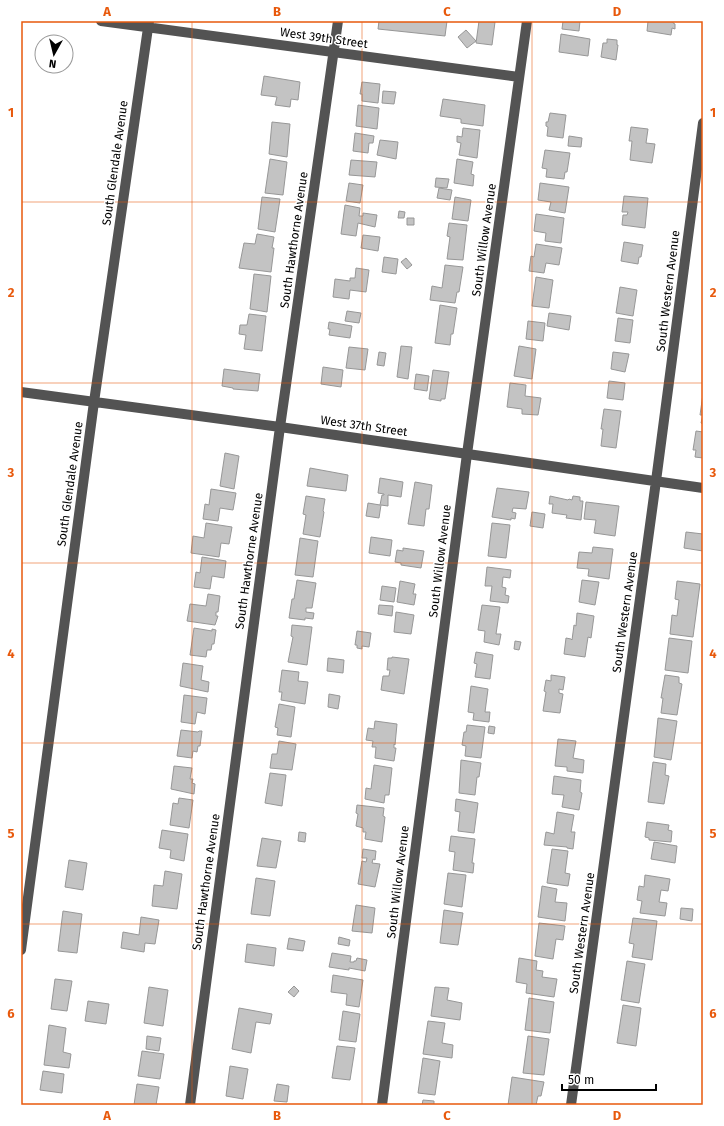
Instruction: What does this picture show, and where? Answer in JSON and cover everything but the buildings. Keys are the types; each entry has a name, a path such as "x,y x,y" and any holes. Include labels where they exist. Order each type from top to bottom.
{"street":[{"name":"West 39th Street","path":"101,21 148,24 333,52 519,77"},
{"name":"South Hawthorne Avenue","path":"190,1105 280,427 338,21"},
{"name":"South Willow Avenue","path":"382,1105 467,454 527,21"},
{"name":"South Glendale Avenue","path":"21,950 94,402 148,24"},
{"name":"South Western Avenue","path":"571,1105 703,122"},
{"name":"West 37th Street","path":"21,392 280,427 703,488"}]}
